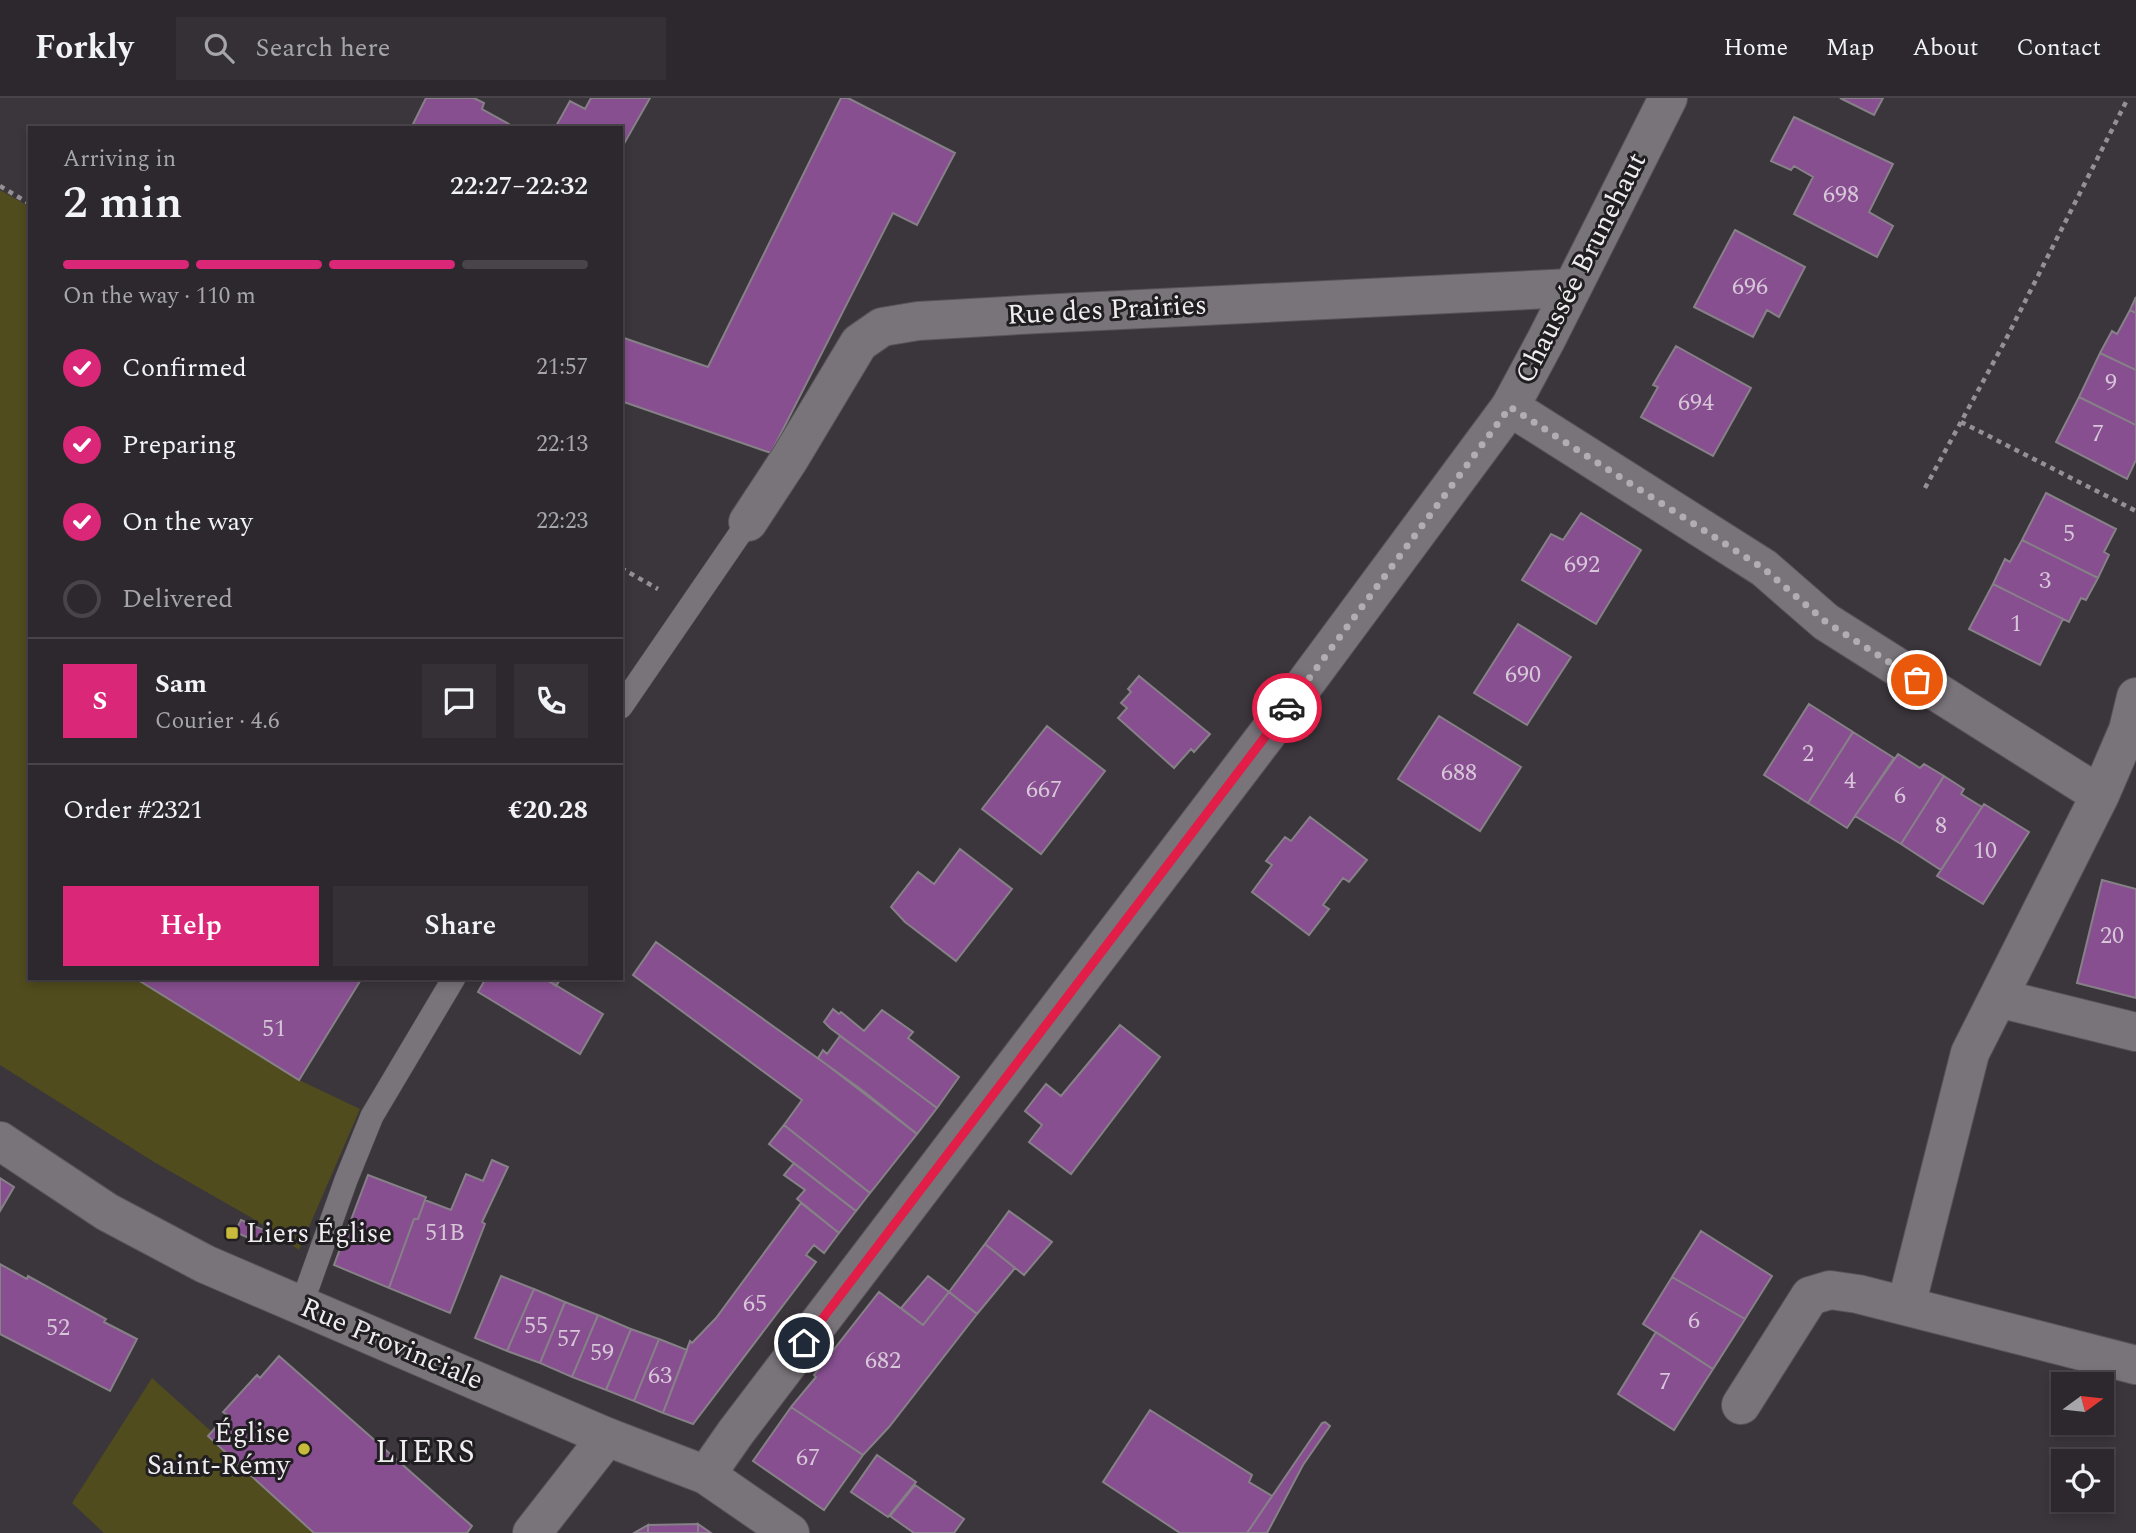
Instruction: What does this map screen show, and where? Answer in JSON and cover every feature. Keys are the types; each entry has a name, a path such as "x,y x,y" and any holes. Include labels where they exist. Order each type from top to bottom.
{"street":[{"name":"Chaussée Brunehaut","path":"706,1475 761,1399 1293,701 1510,407 1668,98"},
{"name":"Rue des Prairies","path":"748,522 859,343 882,327 951,318 1572,288"},
{"path":"1510,407 1763,568 1826,622 2101,795"},
{"path":"1906,1306 1970,1053 2101,795 2120,751 2136,697"},
{"path":"1998,998 2136,1032"},
{"name":"Rue Provinciale","path":"0,1141 107,1212 205,1264 607,1437 706,1475 790,1533"},
{"path":"1741,1405 1810,1297 1830,1290 1858,1294 2136,1365"},
{"path":"532,1533 607,1437"}],"lane":[{"path":"623,704 748,522"},
{"path":"301,1306 372,1116 453,980"}],"path":[{"path":"1925,488 2004,343 2128,98"},
{"path":"0,186 28,203"},
{"path":"1961,422 2136,511"}],"shaded area":[{"path":"0,190 28,206 28,980 361,980 299,1080 360,1109 299,1250 252,1218 154,1162 0,1065"},
{"path":"152,1378 212,1432 237,1463 314,1533 104,1533 72,1503"}],"building":[{"path":"426,98 474,98 484,103 482,109 512,126 417,126 413,124"},
{"path":"591,98 650,98 623,145 623,126 556,126 570,101 585,109"},
{"path":"841,98 848,98 955,153 917,225 893,213 771,453 623,402 623,338 708,367"},
{"path":"1840,98 1883,98 1874,115"},
{"path":"1794,117 1893,164 1869,212 1893,226 1877,257 1794,214 1813,177 1794,166 1791,170 1771,161"},
{"path":"1735,230 1805,267 1779,317 1767,310 1753,337 1694,307"},
{"path":"2136,297 2136,313 2130,310"},
{"path":"2130,310 2136,313 2136,370 2100,353 2112,331 2117,334"},
{"path":"1676,346 1751,388 1713,456 1641,417 1658,387 1653,385"},
{"path":"2100,353 2136,370 2136,425 2079,397"},
{"path":"2079,397 2136,425 2136,460 2127,479 2056,442"},
{"path":"2046,493 2116,529 2104,552 2109,555 2098,578 2022,540"},
{"path":"1581,513 1641,550 1596,624 1522,580 1551,534 1563,540"},
{"path":"2022,540 2098,578 2086,600 2081,598 2069,622 1993,584 2005,559 2010,562"},
{"path":"1993,584 2063,619 2040,665 1969,629"},
{"path":"1518,624 1571,657 1527,725 1474,693"},
{"path":"1139,676 1210,734 1194,752 1191,749 1174,768 1118,718 1127,708 1121,703 1131,692 1128,689"},
{"path":"1809,704 1853,732 1808,803 1764,775"},
{"path":"1439,716 1521,767 1480,831 1398,779"},
{"path":"1047,726 1105,771 1041,854 982,809"},
{"path":"1853,732 1894,758 1847,828 1808,803"},
{"path":"1898,754 1920,768 1924,764 1944,776 1901,844 1855,816"},
{"path":"1944,776 1964,789 1961,794 1982,807 1941,870 1901,844"},
{"path":"1984,804 2029,832 1983,904 1937,876"},
{"path":"1310,817 1367,860 1349,882 1343,878 1323,905 1329,909 1309,935 1252,892 1272,865 1266,861 1285,837 1291,841"},
{"path":"960,849 1012,889 956,961 905,922 891,907 918,872 934,884"},
{"path":"2102,880 2136,889 2136,998 2077,983"},
{"path":"656,942 862,1090 917,1134 870,1193 784,1125 802,1100 633,975"},
{"path":"138,980 361,980 299,1080"},
{"path":"485,980 547,980 603,1014 580,1054 478,992"},
{"path":"547,980 560,980 556,986"},
{"path":"833,1009 839,1014 841,1012 864,1031 882,1010 913,1032 908,1038 959,1077 937,1108 830,1028 824,1022"},
{"path":"1120,1025 1160,1057 1071,1174 1029,1142 1042,1125 1025,1111 1046,1084 1061,1096"},
{"path":"840,1036 937,1108 917,1134 818,1058 823,1050 827,1054"},
{"path":"784,1125 870,1193 856,1211 769,1144"},
{"path":"492,1160 508,1167 482,1222 485,1224 450,1313 389,1288 414,1219 418,1219 425,1200 451,1210 466,1174 483,1181"},
{"path":"794,1163 856,1211 839,1233 797,1199 805,1190 784,1175"},
{"path":"368,1175 426,1197 418,1219 414,1219 389,1288 334,1265"},
{"path":"0,1178 14,1187 0,1211"},
{"path":"801,1203 839,1233 824,1253 814,1245 806,1255 816,1262 693,1424 663,1413 690,1341 692,1343 716,1318"},
{"path":"1009,1211 1052,1242 1024,1275 985,1244"},
{"path":"241,1220 268,1232 263,1244 235,1232"},
{"path":"1701,1231 1772,1276 1745,1319 1672,1277"},
{"path":"985,1244 1015,1268 977,1314 949,1292"},
{"path":"0,1264 27,1279 28,1276 137,1339 110,1391 0,1334"},
{"path":"501,1276 534,1289 507,1351 475,1338"},
{"path":"928,1276 949,1292 923,1325 901,1308"},
{"path":"1672,1277 1745,1319 1713,1369 1643,1324"},
{"path":"534,1289 565,1302 540,1363 507,1351"},
{"path":"879,1292 923,1325 949,1292 977,1314 889,1427 863,1455 791,1407"},
{"path":"565,1302 598,1315 572,1377 540,1363"},
{"path":"598,1315 631,1329 606,1390 572,1377"},
{"path":"631,1329 659,1339 634,1401 606,1390"},
{"path":"1656,1332 1713,1369 1674,1430 1618,1394"},
{"path":"659,1339 687,1350 663,1413 634,1401"},
{"name":"Église Saint-Rémy","path":"279,1356 472,1526 467,1533 314,1533 208,1436 227,1415 223,1412 257,1375 260,1378"},
{"path":"791,1407 863,1455 824,1510 753,1461"},
{"path":"1150,1410 1252,1475 1249,1482 1272,1496 1247,1533 1180,1533 1103,1482"},
{"path":"1322,1423 1330,1426 1303,1465 1267,1533 1247,1533"},
{"path":"877,1455 916,1482 888,1517 851,1492"},
{"path":"915,1485 964,1519 954,1533 914,1533 890,1516"},
{"path":"698,1524 698,1533 648,1533 648,1525"},
{"path":"698,1524 711,1533 698,1533"},
{"path":"648,1525 648,1533 634,1533"}],"way so far":[{"path":"1287,708 1510,407 1763,568 1826,622 1917,680"}],"place":[{"name":"Liers Église","path":"232,1233"},
{"name":"Église Saint-Rémy","path":"304,1449"}],"district":[{"name":"LIERS","path":"426,1452"}],"route":[{"path":"804,1343 1287,708"}]}
